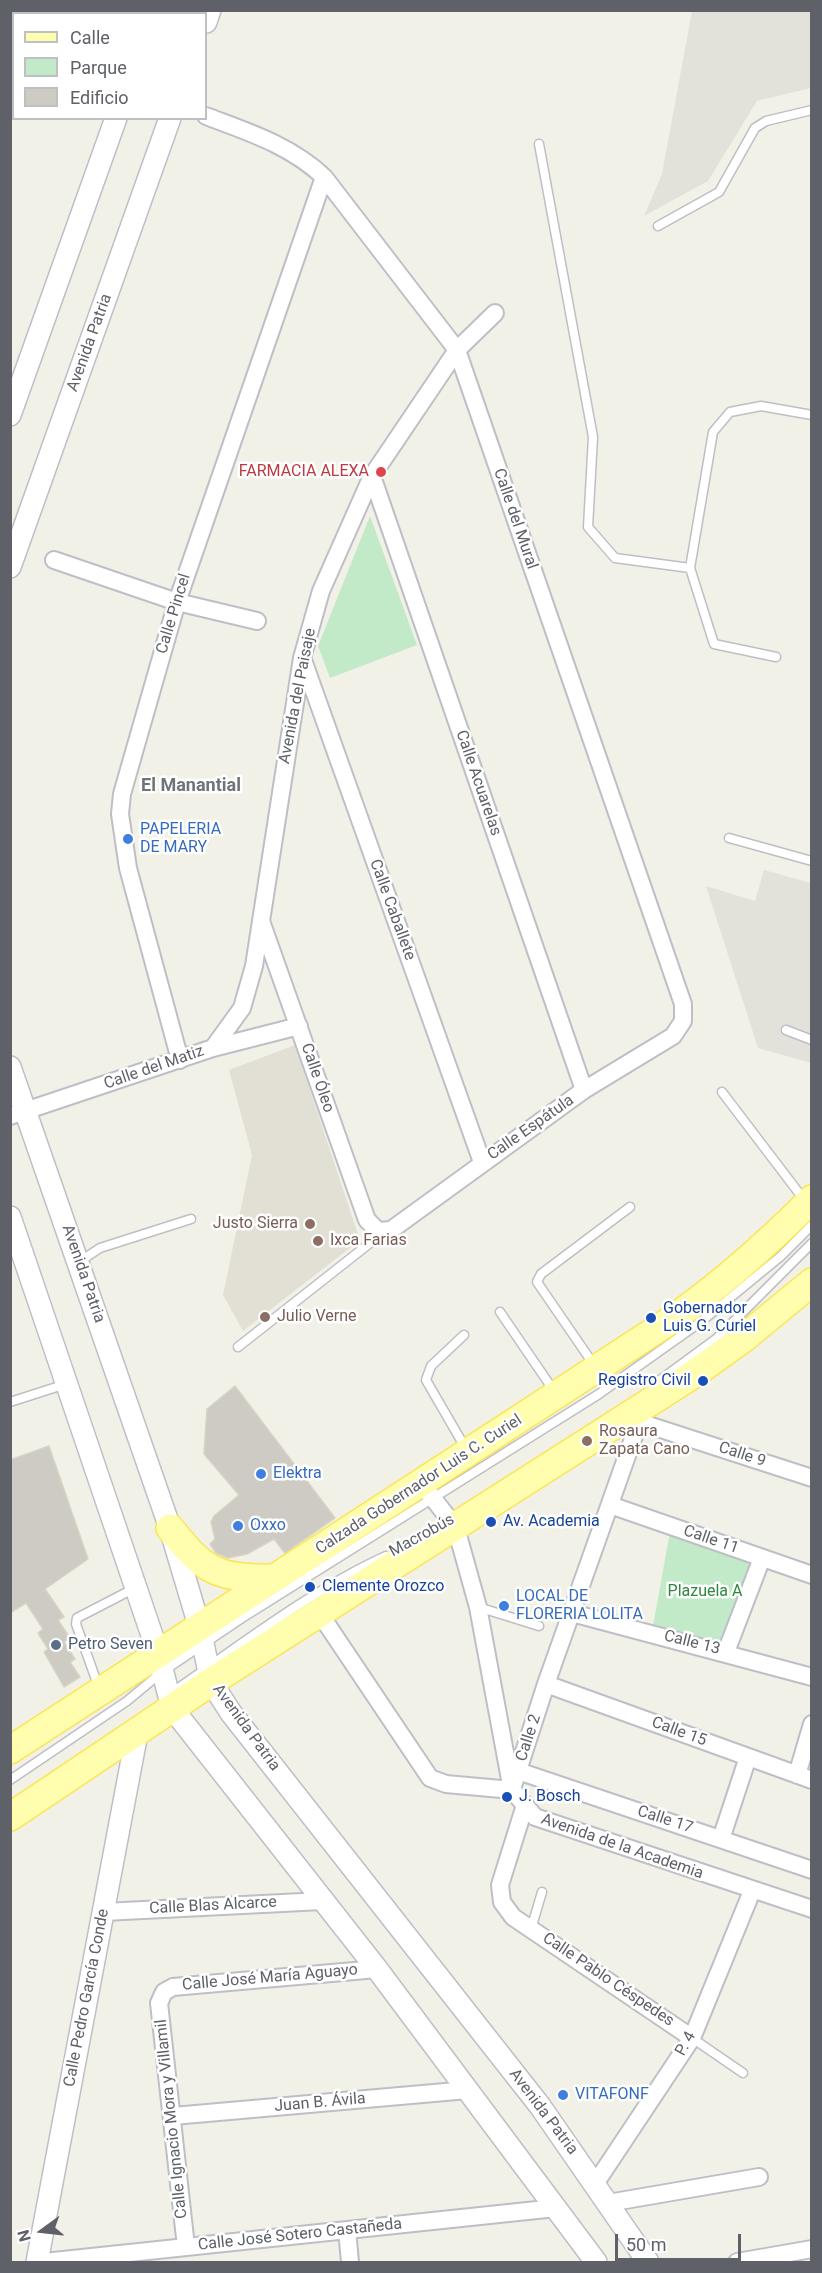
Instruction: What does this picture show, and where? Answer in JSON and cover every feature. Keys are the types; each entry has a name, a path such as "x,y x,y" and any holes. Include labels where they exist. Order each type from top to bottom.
{"main road":[{"name":"Calzada Gobernador Luis C. Curiel","path":"10,1750 100,1691 160,1663 202,1637 273,1578 428,1492 469,1454 710,1293 810,1209"},
{"path":"10,1817 137,1733 166,1702 320,1614 454,1524 694,1374 744,1338 812,1282"},
{"path":"170,1528 191,1555 207,1568 245,1578 273,1578"}],"street":[{"name":"Calle del Mural","path":"207,116 287,148 324,177 457,350 683,1004 683,1022"},
{"path":"10,415 115,120"},
{"name":"Avenida Patria","path":"10,567 169,120"},
{"name":"Calle Pincel","path":"180,1060 128,868 120,814 122,794 177,602 324,177"},
{"name":"Avenida del Paisaje","path":"213,1048 242,1008 254,966 302,658 321,591 372,476 457,350 495,314"},
{"name":"Calle Acuarelas","path":"372,476 584,1090"},
{"path":"54,560 177,602 257,621"},
{"name":"Calle Caballete","path":"302,658 482,1162"},
{"name":"Calle Óleo","path":"261,921 367,1220 381,1231"},
{"name":"Calle Espátula","path":"381,1231 391,1230 584,1090 673,1036 683,1022"},
{"name":"Calle del Matiz","path":"18,1114 213,1048 300,1026"},
{"name":"Avenida Patria","path":"10,1066 18,1114 78,1262 170,1528 202,1637 210,1675 231,1713 540,2106 648,2262"},
{"path":"10,1217 136,1588 160,1663 166,1702 377,1969 596,2262"},
{"name":"Calle 9","path":"639,1422 812,1478"},
{"name":"Calle 2","path":"512,1790 546,1684 639,1422"},
{"path":"320,1614 430,1778 446,1784 512,1790 478,1607 454,1524 428,1492"},
{"name":"Calle 11","path":"610,1505 812,1575"},
{"path":"726,1652 762,1558"},
{"name":"Calle 13","path":"572,1613 726,1652 812,1677"},
{"name":"Calle 15","path":"546,1684 804,1778"},
{"path":"804,1778 812,1724"},
{"name":"Calle Pedro García Conde","path":"37,2262 137,1733"},
{"path":"721,1839 748,1757"},
{"name":"Calle 17","path":"518,1771 812,1870"},
{"name":"Avenida de la Academia","path":"512,1790 535,1817 812,1910"},
{"name":"Calle Pablo Céspedes","path":"525,1805 500,1885 502,1902 513,1917 692,2038"},
{"name":"P. 4","path":"595,2184 692,2038 752,1890"},
{"name":"Calle Blas Alcarce","path":"104,1912 322,1900"},
{"name":"Calle José María Aguayo","path":"164,1992 173,1987 377,1969"},
{"name":"Calle Ignacio Mora y Villamil","path":"164,1992 159,2003 186,2247"},
{"name":"Juan B. Ávila","path":"172,2116 468,2090"},
{"path":"608,2203 759,2177"},
{"name":"Calle José Sotero Castañeda","path":"44,2262 123,2258 186,2247 556,2208"},
{"path":"347,2230 350,2262"},
{"path":"737,2262 782,2258 812,2249"}],"lane":[{"path":"658,226 719,192 755,128 766,120 812,110"},
{"path":"539,144 592,437 588,527 615,558 690,568"},
{"path":"776,657 714,644 690,568 713,432 730,412 761,406 812,415"},
{"path":"729,838 812,861"},
{"path":"786,1030 812,1040"},
{"path":"722,1092 810,1209"},
{"path":"597,1370 537,1282 541,1274 630,1207"},
{"name":"Macrobús","path":"202,1637 428,1492 599,1394 702,1321 781,1256 810,1209"},
{"path":"78,1262 100,1248 191,1219"},
{"path":"238,1347 381,1231"},
{"path":"651,1387 716,1339 812,1242"},
{"path":"500,1312 557,1396"},
{"path":"464,1335 431,1366 426,1380 469,1454"},
{"path":"10,1402 67,1384"},
{"name":"Macrobús","path":"401,1550 454,1524 624,1407"},
{"name":"Macrobús","path":"210,1675 363,1567 391,1554"},
{"path":"100,1691 76,1624 76,1618 136,1588"},
{"path":"478,1607 539,1626"},
{"path":"10,1780 127,1701 160,1663"},
{"path":"531,1929 542,1892"},
{"name":"Calle Pablo Céspedes","path":"692,2038 743,2073"}],"shaded area":[{"path":"692,11 811,11 811,88 757,101 708,181 644,216 662,174"},
{"path":"764,870 811,883 811,1063 758,1048 706,886 755,901"},
{"path":"295,1045 360,1240 243,1331 223,1295 252,1155 229,1070"}],"green space":[{"path":"370,516 417,645 330,678 318,646"},
{"name":"Plazuela A","path":"671,1526 762,1558 734,1649 653,1626"}],"building":[{"name":"Elektra","path":"235,1386 335,1518 285,1553 274,1539 247,1554 228,1558 216,1553 210,1544 215,1539 211,1522 214,1516 239,1495 204,1454 207,1409"},
{"path":"49,1446 88,1559 45,1589 64,1617 58,1620 70,1638 64,1642 75,1659 70,1662 80,1677 64,1687 44,1652 48,1649 38,1633 43,1629 26,1603 10,1613 10,1460"}],"place":[{"name":"FARMACIA ALEXA","path":"381,472"},
{"name":"PAPELERIA DE MARY","path":"128,839"},
{"name":"Justo Sierra","path":"310,1224"},
{"name":"Ixca Farias","path":"318,1241"},
{"name":"Julio Verne","path":"265,1317"},
{"name":"Gobernador Luis G. Curiel","path":"651,1318"},
{"name":"Registro Civil","path":"703,1381"},
{"name":"Rosaura Zapata Cano","path":"587,1441"},
{"name":"Elektra","path":"261,1474"},
{"name":"Av. Academia","path":"491,1522"},
{"name":"Oxxo","path":"238,1526"},
{"name":"Clemente Orozco","path":"310,1587"},
{"name":"LOCAL DE FLORERIA LOLITA","path":"504,1606"},
{"name":"Petro Seven","path":"56,1645"},
{"name":"J. Bosch","path":"507,1797"},
{"name":"VITAFONF","path":"563,2095"}],"district":[{"name":"El Manantial","path":"191,786"}]}
